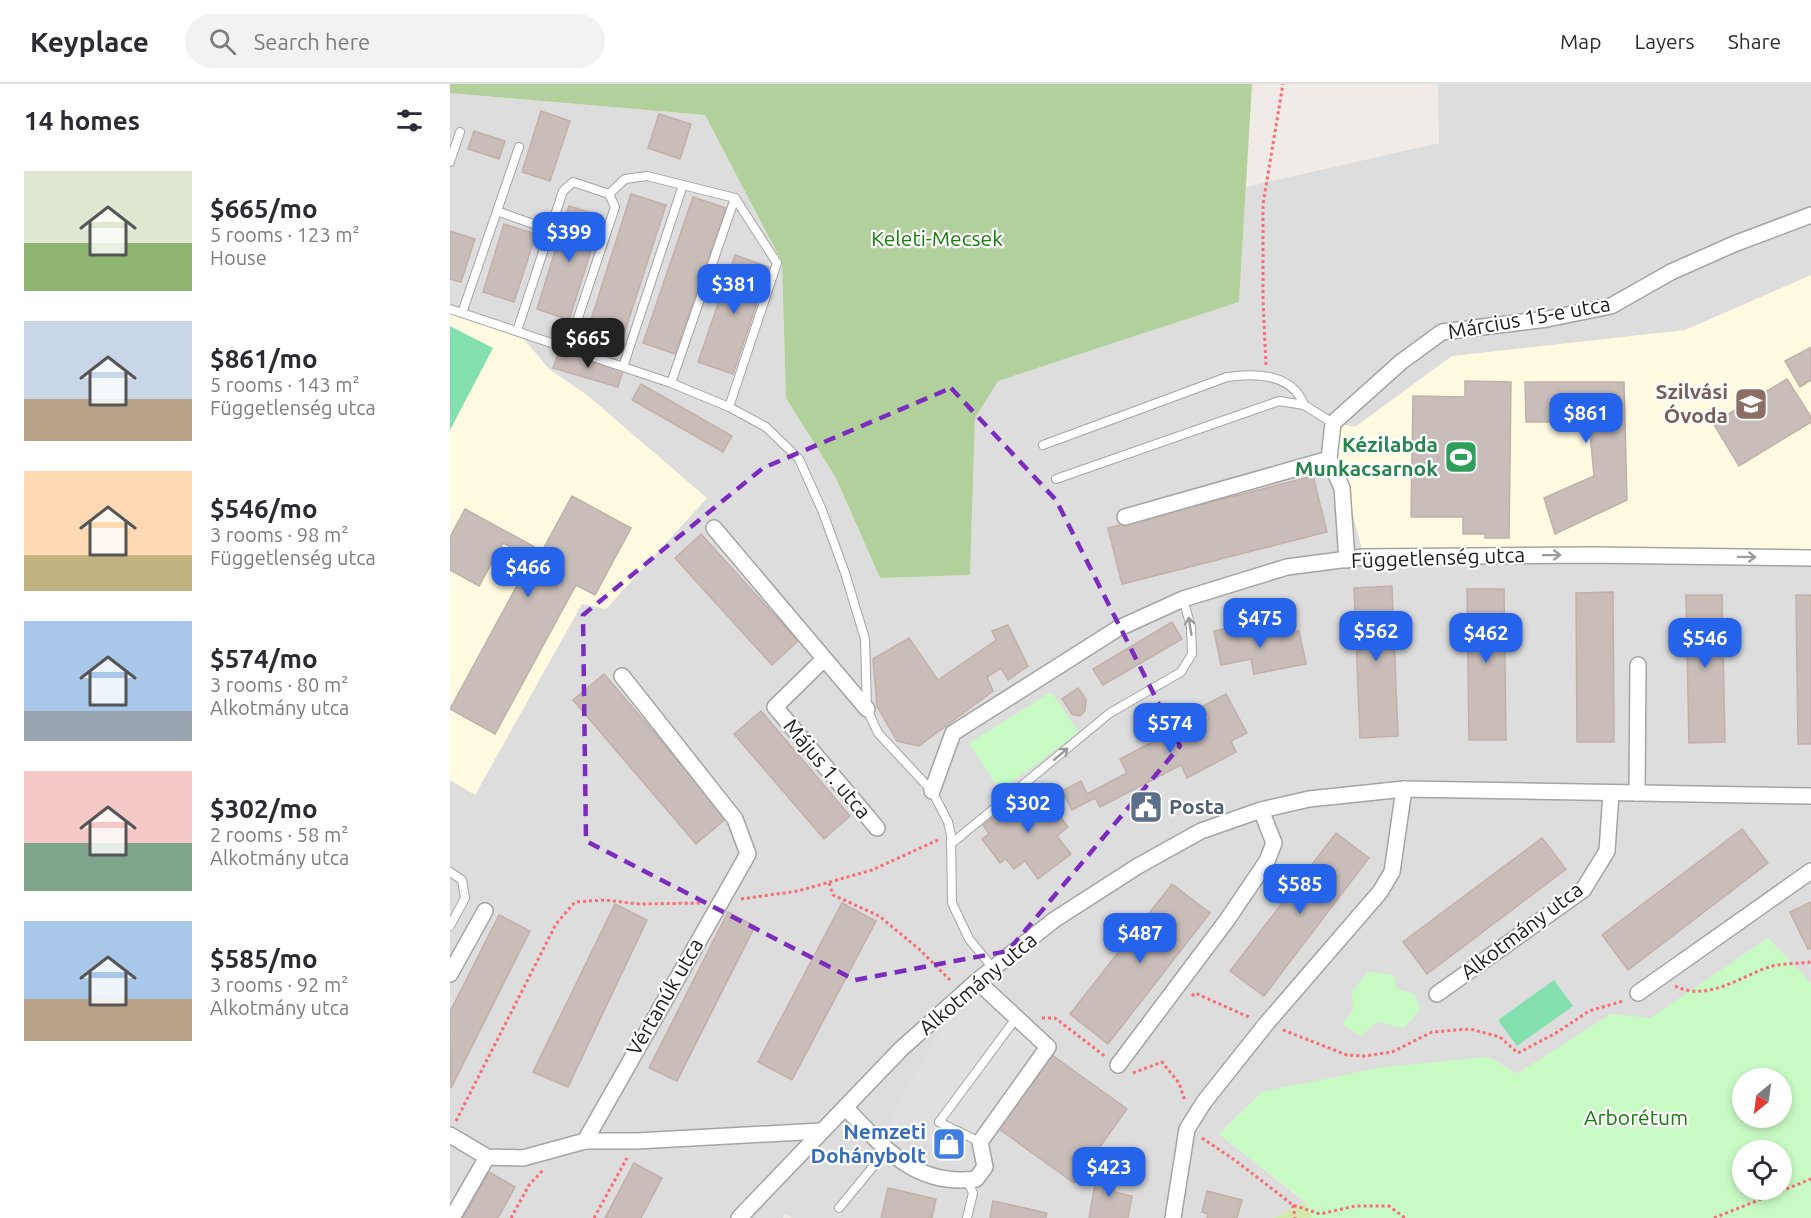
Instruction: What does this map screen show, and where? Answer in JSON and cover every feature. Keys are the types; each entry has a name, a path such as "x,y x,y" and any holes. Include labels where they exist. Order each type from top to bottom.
{"street":[{"name":"Március 15-e utca","path":"1333,423 1401,362 1442,332 1547,319 1611,306 1671,272 1734,244 1811,215"},
{"path":"1333,423 1329,459 1342,488 1347,560"},
{"path":"1125,517 1329,459"},
{"path":"714,528 867,710"},
{"name":"Függetlenség utca","path":"932,791 953,733 1117,629 1183,599 1287,567 1364,557 1593,555 1811,558"},
{"name":"Május 1. utca","path":"824,659 775,707 877,828"},
{"path":"1637,793 1638,665"},
{"name":"Vértanúk utca","path":"585,1141 748,854 735,819 622,676"},
{"path":"1173,1218 1187,1129 1204,1102 1266,1024 1380,892 1392,873 1404,789"},
{"name":"Alkotmány utca","path":"739,1218 901,1049 977,981 1054,920 1138,866 1200,831 1261,810 1309,799 1404,789 1811,796"},
{"name":"Alkotmány utca","path":"1437,994 1583,890 1607,851 1611,793"},
{"path":"1118,1065 1227,920 1267,861 1274,843 1261,810"},
{"path":"1638,993 1811,871"},
{"path":"450,974 485,910"},
{"path":"845,1107 886,1151 918,1171 956,1181 976,1179 985,1167 980,1142 1048,1047 977,981"},
{"path":"453,1129 487,1157 523,1158 585,1141 637,1141 821,1131"},
{"path":"452,1218 487,1157"}],"lane":[{"path":"450,162 460,132"},
{"path":"462,313 519,147"},
{"path":"609,194 625,179 647,176 735,198 777,264 729,407"},
{"path":"517,331 563,191 573,182 609,194 615,207 568,348"},
{"path":"623,367 683,185"},
{"path":"671,383 735,198"},
{"path":"497,211 550,230"},
{"path":"450,309 671,383 729,407 766,427 799,459 826,521 865,639 867,710 878,733 932,791 948,822 951,835 952,903 969,939 993,968"},
{"path":"1043,445 1227,377 1247,374 1275,377 1301,396 1304,405"},
{"path":"1056,479 1279,401 1304,405 1333,423"},
{"path":"951,844 1110,712 1181,672 1192,654 1191,627 1183,599"},
{"path":"450,872 462,880 465,898 450,926"},
{"path":"980,1142 939,1122 1017,1017"},
{"path":"839,1208 886,1151"},
{"path":"966,1218 973,1193 967,1180"}],"path":[{"path":"1266,376 1263,204 1283,84"},
{"path":"453,1129 556,924 575,902 604,900 639,904 719,902 798,891 872,870 951,835"},
{"path":"828,882 833,895 879,916 954,984"},
{"path":"1660,979 1680,989 1705,992 1770,967 1810,962"},
{"path":"1189,997 1195,993 1266,1024 1347,1055 1364,1056 1392,1052 1432,1032 1470,1029 1500,1037 1518,1053 1556,1033 1589,1011 1618,1004 1638,993"},
{"path":"1054,1018 1077,1035"},
{"path":"1136,1066 1129,1075 1162,1062 1179,1083 1190,1114 1187,1129 1236,1161 1293,1205 1320,1214 1355,1206 1389,1206 1405,1218"},
{"path":"594,1218 637,1141"},
{"path":"1714,1218 1811,1179"},
{"path":"511,1218 529,1185"},
{"path":"1293,1205 1295,1218"}],"highlighted area":[{"path":"951,388 1056,500 1180,746 1008,951 855,980 586,841 583,615 763,468"}],"shaded area":[{"path":"1438,84 1811,84 1811,983 1768,938 1650,1019 1611,1014 1517,1074 1489,1057 1380,1068 1262,1092 1219,1134 1306,1203 1273,1218 792,1218 785,1214 783,1218 450,1218 450,93 705,115 782,262 786,398 836,478 880,578 970,575 975,417 998,381 1239,302 1246,187 1439,143"},
{"path":"1811,275 1811,558 1364,557 1346,489 1329,459 1333,423 1355,427 1452,356 1685,330"},
{"path":"450,309 517,331 549,369 587,395 707,498 606,609 582,604 475,795 450,780"},
{"path":"977,981 1048,1047 980,1142 956,1147 895,1136 890,1118 963,995"}],"green space":[{"name":"Keleti-Mecsek","path":"450,84 1252,84 1239,302 998,381 975,418 970,575 880,578 836,478 786,398 782,262 705,115 450,93"},
{"path":"450,326 493,348 450,430"},
{"path":"1051,692 1079,732 1000,791 969,743"},
{"name":"Arborétum","path":"1768,938 1811,983 1811,1218 1312,1218 1306,1202 1219,1134 1262,1092 1384,1067 1489,1057 1517,1074 1611,1014 1650,1018"},
{"path":"1368,972 1394,975 1397,989 1415,994 1420,1010 1404,1028 1377,1022 1361,1036 1342,1024 1353,1010 1352,991"},
{"path":"1554,980 1573,1006 1517,1046 1498,1020"},
{"path":"1306,1203 1312,1218 1273,1218"}],"building":[{"path":"541,111 570,121 550,181 522,172"},
{"path":"659,114 691,124 680,159 648,148"},
{"path":"474,131 505,141 499,159 468,149"},
{"path":"631,194 666,205 623,337 589,326"},
{"path":"693,197 726,208 675,354 643,343"},
{"path":"569,206 602,216 569,320 537,309"},
{"path":"504,224 536,234 514,302 483,292"},
{"path":"450,231 475,239 461,282 450,279"},
{"path":"735,255 769,267 733,374 698,362"},
{"path":"1811,347 1811,380 1800,387 1785,361"},
{"path":"559,351 623,370 618,387 553,368"},
{"path":"1787,379 1811,417 1811,422 1739,466 1713,423"},
{"name":"Kézilabda Munkacsarnok","path":"1465,381 1511,382 1509,538 1485,538 1485,534 1463,534 1463,517 1411,517 1413,396 1465,397"},
{"path":"1525,382 1624,382 1627,500 1555,534 1544,498 1594,476 1589,422 1526,422"},
{"path":"641,384 732,436 723,452 632,400"},
{"path":"1313,476 1327,532 1122,584 1108,528"},
{"path":"572,496 631,528 595,595 576,585 495,734 450,709 532,558 503,543 479,586 450,570 450,537 465,509 542,551"},
{"path":"701,534 798,641 772,665 675,558"},
{"path":"1392,586 1398,736 1360,738 1354,588"},
{"path":"1467,589 1504,589 1506,740 1469,740"},
{"path":"1613,592 1614,742 1577,742 1576,593"},
{"path":"1686,595 1722,595 1725,742 1689,743"},
{"path":"1796,595 1811,595 1811,744 1798,744"},
{"path":"1172,622 1182,639 1103,685 1093,669"},
{"path":"1250,623 1254,640 1299,631 1306,664 1254,674 1251,659 1221,665 1214,631"},
{"path":"1008,625 1028,666 1008,680 1001,668 987,677 993,691 919,746 897,741 877,706 873,659 909,638 938,680 996,640 992,631"},
{"path":"604,674 727,818 696,844 573,700"},
{"path":"1078,688 1086,699 1085,711 1080,716 1072,714 1062,699"},
{"path":"1226,694 1247,733 1231,741 1236,752 1187,778 1181,765 1100,807 1095,798 1072,810 1062,791 1081,781 1087,794 1127,773 1120,759 1154,741 1146,725 1164,716 1175,737 1209,719 1203,706"},
{"path":"761,711 850,816 824,839 734,734"},
{"path":"1036,785 1068,827 1057,836 1071,854 1038,879 1025,861 1014,869 1006,859 1000,863 982,839 989,834 983,825"},
{"path":"1742,829 1768,863 1628,970 1602,935"},
{"path":"1336,833 1369,858 1264,996 1230,971"},
{"path":"1542,838 1566,869 1427,974 1403,942"},
{"path":"1172,884 1210,913 1108,1044 1070,1014"},
{"path":"1811,902 1811,948 1808,949 1790,912"},
{"path":"842,903 876,921 792,1080 758,1062"},
{"path":"615,904 647,920 568,1087 533,1072"},
{"path":"728,912 755,926 677,1081 649,1068"},
{"path":"499,915 530,931 451,1088 450,1012"},
{"path":"1052,1055 1127,1109 1074,1183 999,1129"},
{"path":"634,1163 662,1178 641,1218 605,1218"},
{"path":"1098,1168 1118,1172 1114,1192 1132,1196 1128,1218 1089,1218"},
{"path":"489,1172 515,1187 498,1218 463,1218"},
{"path":"888,1188 936,1199 932,1218 881,1218"},
{"path":"1207,1191 1242,1200 1237,1218 1207,1218 1208,1214 1202,1212"},
{"path":"993,1201 1047,1213 1046,1218 990,1218"}],"place":[{"name":"Szilvási Óvoda","path":"1751,404"},
{"name":"Kézilabda Munkacsarnok","path":"1461,457"},
{"name":"Posta","path":"1146,807"},
{"name":"Nemzeti Dohánybolt","path":"949,1144"}]}
